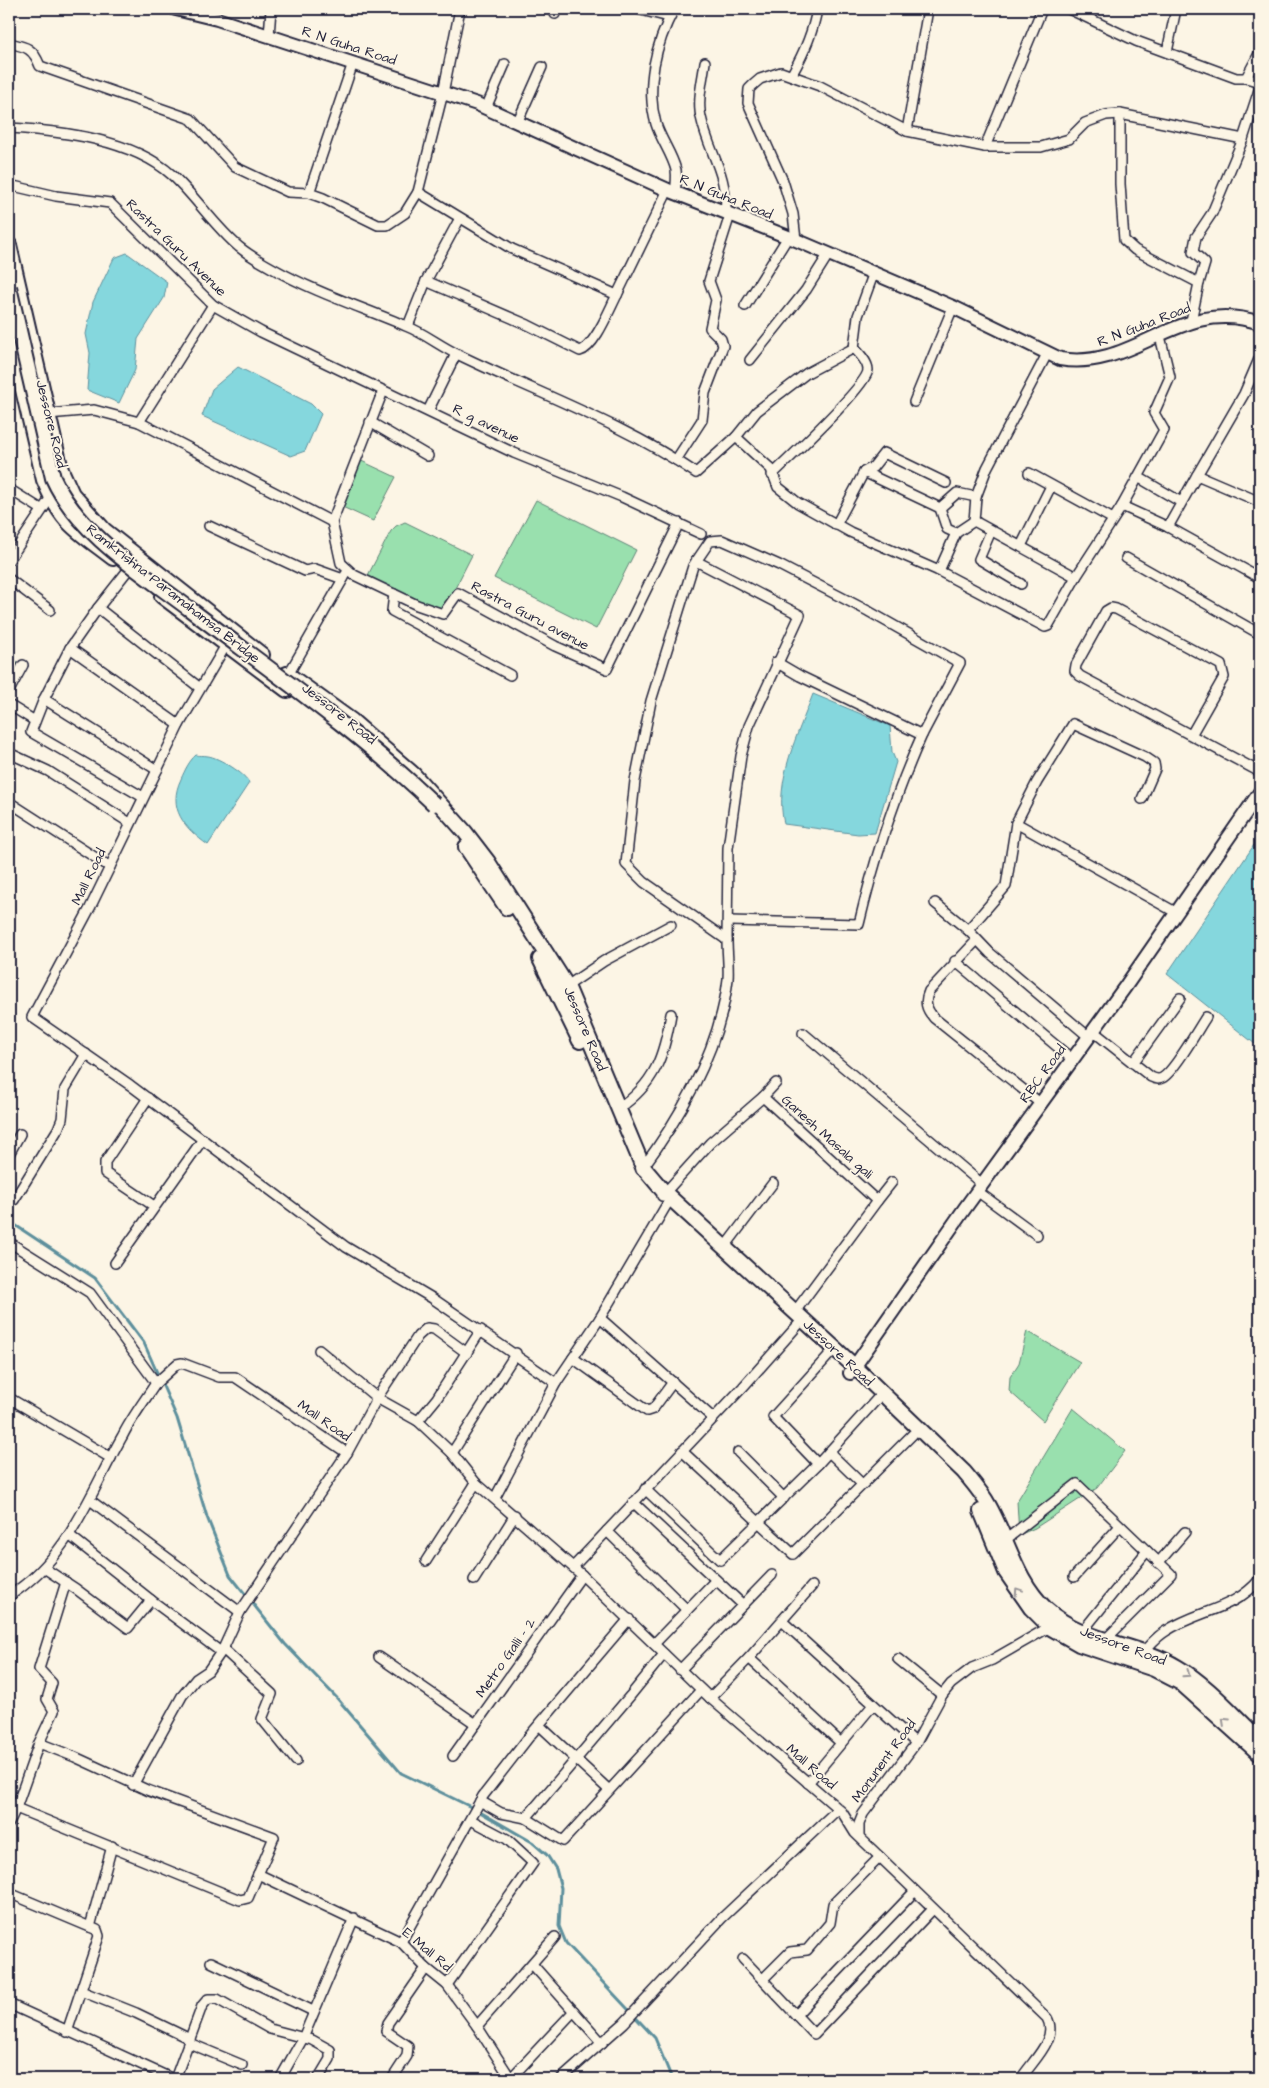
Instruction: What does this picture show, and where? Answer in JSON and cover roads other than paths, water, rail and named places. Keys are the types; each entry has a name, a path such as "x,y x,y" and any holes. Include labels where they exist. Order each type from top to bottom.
{"main road":[{"name":"Jessore Road","path":"9,245 62,470 67,483 82,508 104,530 288,675 371,737 413,774 440,810 488,862 567,986 641,1170"},
{"name":"Ramkrishna Paramahamsa Bridge","path":"9,287 53,478 61,496 71,510 83,523 137,569 379,752 440,810"},
{"name":"Jessore Road","path":"9,330 13,368 44,480 50,495 72,528 368,751 440,810"},
{"name":"Jessore Road","path":"462,835 542,962 573,1023 606,1106 641,1170 665,1198 978,1488 990,1507 1011,1559 1054,1624 1143,1652 1178,1667 1196,1679 1260,1740"},
{"name":"Jessore Road","path":"665,1198 724,1248 830,1354 852,1370 877,1399 951,1472 978,1504 1006,1572 1031,1608 1079,1644 1154,1669 1181,1683 1260,1754"}],"street":[{"name":"R N Guha Road","path":"178,9 269,36 486,108 672,192 792,239 873,275 953,307 1047,354 1076,362 1090,361 1160,336 1191,321 1236,316 1260,324"},
{"path":"269,36 271,9"},
{"path":"9,43 24,46 35,53 40,66 191,120 235,167 288,192 309,193 378,226 387,225 405,213 418,192 444,93 460,9"},
{"path":"426,281 528,325 580,351 586,350 596,336 672,192 676,171 656,123 653,90 653,66 671,13 637,9"},
{"path":"792,74 804,53 815,24 817,9"},
{"path":"906,130 928,9"},
{"path":"985,147 1042,9"},
{"path":"1069,9 1136,41 1236,78 1246,78 1260,82"},
{"path":"1167,52 1176,9"},
{"path":"1246,78 1260,52"},
{"path":"676,460 704,414 705,393 723,346 721,339 710,328 716,300 708,281 728,215 722,174 701,116 705,62"},
{"path":"309,193 353,63"},
{"path":"486,108 505,64"},
{"path":"517,123 542,67"},
{"path":"745,306 792,239 793,214 783,181 750,112 749,90 760,79 781,72 792,74 820,86 906,130 985,147 1040,147 1069,139 1085,123 1106,115 1120,114 1243,139"},
{"path":"1191,321 1205,263 1193,252 1194,242 1212,214 1243,139 1260,87"},
{"path":"1120,114 1120,184 1124,240 1135,250 1199,283"},
{"path":"9,128 45,130 114,144 153,162 172,175 239,247 273,269 362,310 408,326 456,354 582,410 657,448 696,473 736,437 757,411 807,373 854,348"},
{"name":"Rastra Guru Avenue","path":"9,185 56,196 110,202 214,305 262,332"},
{"path":"418,192 512,249 617,295"},
{"path":"408,326 426,281 460,218"},
{"path":"750,360 806,290 828,255"},
{"path":"772,475 852,395 866,377 868,370 866,364 854,348 858,316 873,275"},
{"name":"Rastra Guru avenue","path":"139,422 214,305"},
{"path":"914,402 953,307"},
{"name":"R g avenue","path":"262,332 514,453 622,496 701,534"},
{"path":"736,437 771,469 778,487 798,503 836,525 939,572 1045,627 1048,626 1076,577 1122,506 1164,430 1154,418 1154,413 1170,377 1160,336"},
{"path":"428,411 456,354"},
{"path":"974,521 976,497 987,468 1047,354"},
{"path":"1168,527 1244,394 1260,357"},
{"path":"288,675 348,569 341,563 332,522 383,391"},
{"path":"48,414 94,410 139,422 332,522"},
{"path":"370,422 428,456"},
{"path":"836,525 864,472 873,467 884,454 946,482"},
{"path":"864,472 940,508 947,529 956,533"},
{"path":"1029,473 1113,519"},
{"path":"1196,475 1260,502"},
{"path":"1138,477 1181,502"},
{"path":"9,560 50,495 67,483"},
{"path":"1022,546 1051,486"},
{"path":"9,489 41,509"},
{"path":"940,508 957,493 976,497"},
{"path":"1122,506 1168,527 1260,578"},
{"path":"974,521 1076,577"},
{"path":"939,572 956,533 974,521"},
{"name":"Rastra Guru avenue","path":"348,569 354,575 394,594 443,614 458,593 555,646 607,669 679,524"},
{"path":"209,526 305,571 315,569 343,578"},
{"path":"991,531 979,559 1021,584"},
{"path":"727,940 644,882 626,864 635,781 651,701 696,561 710,542 722,540 811,581 960,663 906,769 875,857 859,924 729,921"},
{"path":"1126,558 1258,633 1260,631"},
{"path":"641,1170 705,1064 718,1025 728,977 728,848 736,778 749,726 776,662 800,615 696,561"},
{"path":"128,570 70,648 44,699 30,732 143,797"},
{"path":"9,580 50,610"},
{"path":"394,594 392,611 510,675"},
{"path":"98,608 200,688"},
{"path":"1191,735 1224,677 1222,666 1116,610 1106,611 1076,665 1076,671 1080,676 1260,772"},
{"name":"Mall Road","path":"226,645 179,725 110,867 32,1017 148,1098 346,1247 481,1330 556,1383"},
{"path":"70,648 179,725"},
{"path":"776,662 800,676 922,735"},
{"path":"9,692 23,665"},
{"path":"44,699 157,770"},
{"path":"9,705 35,721"},
{"path":"968,930 1006,886 1016,824 1037,782 1073,724 1146,756 1154,763 1156,770 1142,799"},
{"path":"9,753 48,771 130,823"},
{"name":"RBC Road","path":"852,1370 1260,792"},
{"path":"9,802 110,867"},
{"path":"1016,824 1176,912"},
{"path":"935,903 1091,1034 1151,1077 1162,1078 1173,1067 1206,1017"},
{"path":"567,986 604,961 671,925"},
{"path":"977,940 955,961 929,991 925,1002 928,1011 934,1018 1040,1103"},
{"path":"955,961 1072,1059"},
{"path":"1133,1063 1180,998"},
{"path":"618,1109 640,1092 658,1065 667,1041 671,1014"},
{"path":"803,1033 980,1188 1037,1235"},
{"path":"9,1197 14,1200 58,1130 62,1119 65,1089 86,1054"},
{"path":"762,1097 776,1083"},
{"name":"Ganesh Masala gali","path":"665,1198 710,1143 762,1097 877,1201"},
{"path":"148,1098 105,1162 104,1170 105,1173 119,1184 154,1206"},
{"path":"9,1154 20,1134"},
{"path":"115,1264 203,1139"},
{"path":"574,1567 713,1418 796,1319 892,1182"},
{"path":"724,1248 773,1183"},
{"path":"495,1498 556,1383 600,1318 665,1198"},
{"path":"9,1242 90,1293 157,1381 123,1434 90,1500 62,1547 44,1568 9,1596"},
{"path":"600,1318 713,1418"},
{"path":"318,1350 377,1398 418,1336 427,1328 434,1329 467,1353"},
{"path":"418,1421 467,1353 481,1330"},
{"path":"452,1453 516,1354"},
{"path":"818,1464 773,1417 830,1354"},
{"path":"573,1358 646,1411 653,1408 673,1382"},
{"name":"Mall Road","path":"157,1381 178,1364 187,1363 209,1374 235,1377 347,1453 377,1398 418,1421 452,1453 476,1483 574,1567 701,1690 840,1811 859,1836 1049,2022 1050,2031 1046,2044 1021,2079"},
{"path":"9,1398 110,1458"},
{"path":"645,1489 720,1560 818,1464 877,1399"},
{"path":"682,1451 793,1554 912,1434"},
{"path":"738,1452 784,1498"},
{"path":"829,1452 862,1484"},
{"path":"133,1784 182,1696 196,1679 208,1671 222,1651 245,1603 347,1453"},
{"path":"426,1560 476,1483"},
{"path":"1004,1541 1077,1484 1147,1551 1170,1574 1104,1640"},
{"path":"90,1500 240,1612"},
{"path":"633,1502 743,1605"},
{"path":"474,1580 515,1515"},
{"path":"1074,1577 1120,1526"},
{"path":"607,1531 688,1610"},
{"path":"1158,1563 1185,1532"},
{"path":"69,1535 151,1600 222,1651 272,1694 262,1719 296,1760"},
{"path":"1082,1632 1147,1551"},
{"path":"44,1568 128,1628 151,1600"},
{"name":"Metro Galli - 2","path":"453,1756 582,1575"},
{"path":"680,1670 772,1576"},
{"path":"1143,1652 1165,1631 1204,1612 1233,1603 1260,1579"},
{"path":"654,1644 716,1580"},
{"path":"9,1822 16,1808 39,1743 54,1711 47,1699 52,1683 39,1670 66,1582"},
{"path":"710,1698 749,1658 812,1586"},
{"path":"1251,1589 1260,1594"},
{"path":"401,1942 482,1799 539,1724 628,1619"},
{"path":"782,1621 916,1742"},
{"name":"Monunent Road","path":"859,1836 859,1824 863,1814 916,1742 942,1695 966,1671 992,1660 1054,1624"},
{"path":"526,1818 664,1654"},
{"path":"379,1657 476,1724"},
{"path":"749,1658 842,1743"},
{"path":"898,1658 942,1695"},
{"path":"482,1799 501,1814 526,1818 563,1840 701,1690"},
{"path":"808,1783 873,1705"},
{"path":"539,1724 577,1757 610,1790"},
{"path":"16,1808 240,1900 248,1898 274,1837 133,1784 75,1756 39,1743"},
{"path":"561,2079 643,2004 722,1918 840,1811 856,1815 863,1814"},
{"path":"447,1985 533,1863 507,1839 471,1820"},
{"path":"90,1927 112,1846"},
{"path":"763,1979 790,1952 807,1950 830,1923 833,1904 880,1857"},
{"name":"E Mall Rd","path":"258,1874 401,1942 426,1968 447,1985 477,2026 511,2079"},
{"path":"796,2015 915,1891"},
{"path":"9,1893 97,1930 99,1941 67,2032"},
{"path":"743,1959 814,2034 933,1909"},
{"path":"280,2079 303,2038 354,1918"},
{"path":"477,2026 555,1937"},
{"path":"211,1962 313,2011"},
{"path":"532,1964 602,2043"},
{"path":"392,2079 407,2056 408,2046 386,2031 388,2022 426,1968"},
{"path":"81,1991 136,2013 190,2041 242,2064"},
{"path":"9,2004 174,2079 202,2006 208,1999 217,1999 270,2029 303,2038 330,2050 331,2054 318,2079"},
{"path":"511,2079 574,2011"}],"water":[{"path":"127,253 167,282 164,298 138,339 135,370 119,403 87,390 90,353 86,334 93,302 114,258"},
{"path":"238,367 311,404 321,414 305,451 291,456 202,416 212,389"},
{"path":"813,694 890,726 892,752 896,762 875,833 858,834 784,824 782,791 785,775 789,758"},
{"path":"196,755 213,757 225,763 243,775 249,783 208,845 185,824 177,808 177,789 187,766"},
{"path":"1254,845 1260,849 1260,1048 1167,974"}],"waterway":[{"path":"9,1221 95,1278 144,1343 177,1418 207,1517 230,1575 285,1644 336,1697 401,1773 473,1808 532,1842 547,1855 556,1869 561,1888 559,1926 566,1943 655,2038 672,2079"}]}
